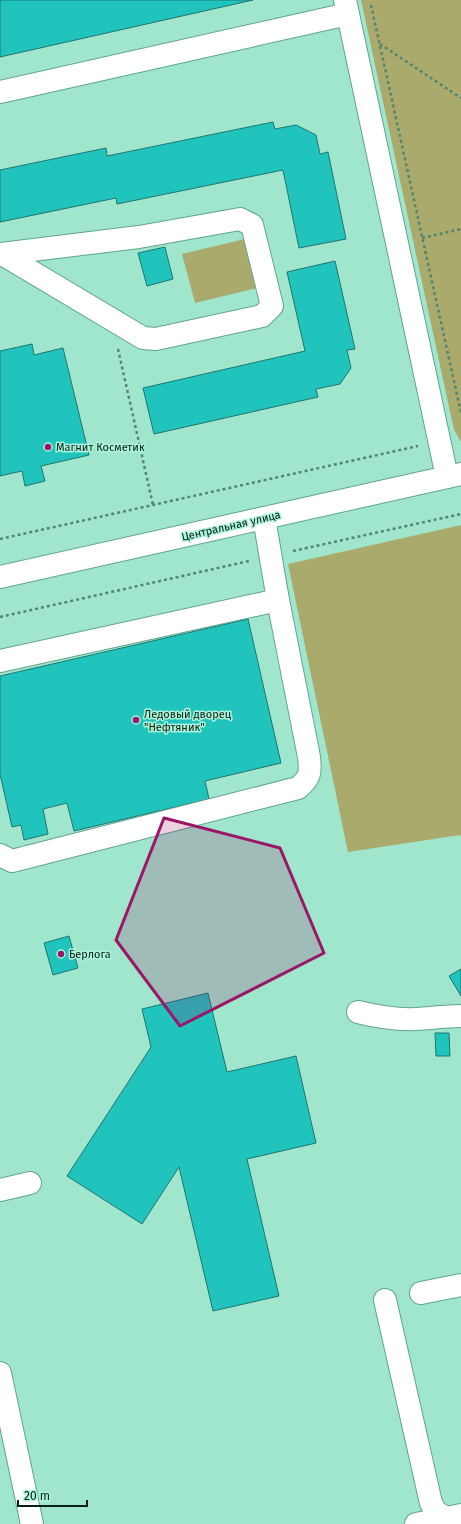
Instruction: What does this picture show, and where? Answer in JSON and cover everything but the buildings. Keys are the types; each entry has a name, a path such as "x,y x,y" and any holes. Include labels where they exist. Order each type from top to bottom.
{"street":[{"path":"0,92 346,7 439,441 454,475"},
{"path":"240,219 252,224 272,306 262,316 156,339 142,338 1,254 139,237 240,219"},
{"name":"Центральная улица","path":"0,577 454,475"},
{"path":"0,855 12,861 298,788 307,780 310,769 309,757 278,600 264,518"},
{"path":"0,661 278,600"},
{"path":"358,1012 374,1016 417,1019 461,1016"},
{"path":"0,1190 30,1183"},
{"path":"421,1293 461,1285"},
{"path":"385,1300 431,1503 436,1512 453,1517"},
{"path":"0,1373 32,1524"},
{"path":"416,1524 453,1517"}],"path":[{"path":"370,0 461,413"},
{"path":"380,43 461,98"},
{"path":"422,238 461,229"},
{"path":"112,320 153,505"},
{"path":"0,539 439,441"},
{"path":"0,617 461,514"}],"highlighted area":[{"path":"164,818 280,848 324,953 180,1026 116,940"}],"green space":[{"path":"361,0 461,0 461,442 454,430"},
{"path":"245,239 257,288 195,303 182,254"},
{"path":"461,525 461,837 460,835 348,852 288,564"}],"place":[{"name":"Магнит Косметик","path":"48,447"},
{"name":"Ледовый дворец \"Нефтяник\"","path":"136,720"},
{"name":"Берлога","path":"61,954"}]}
